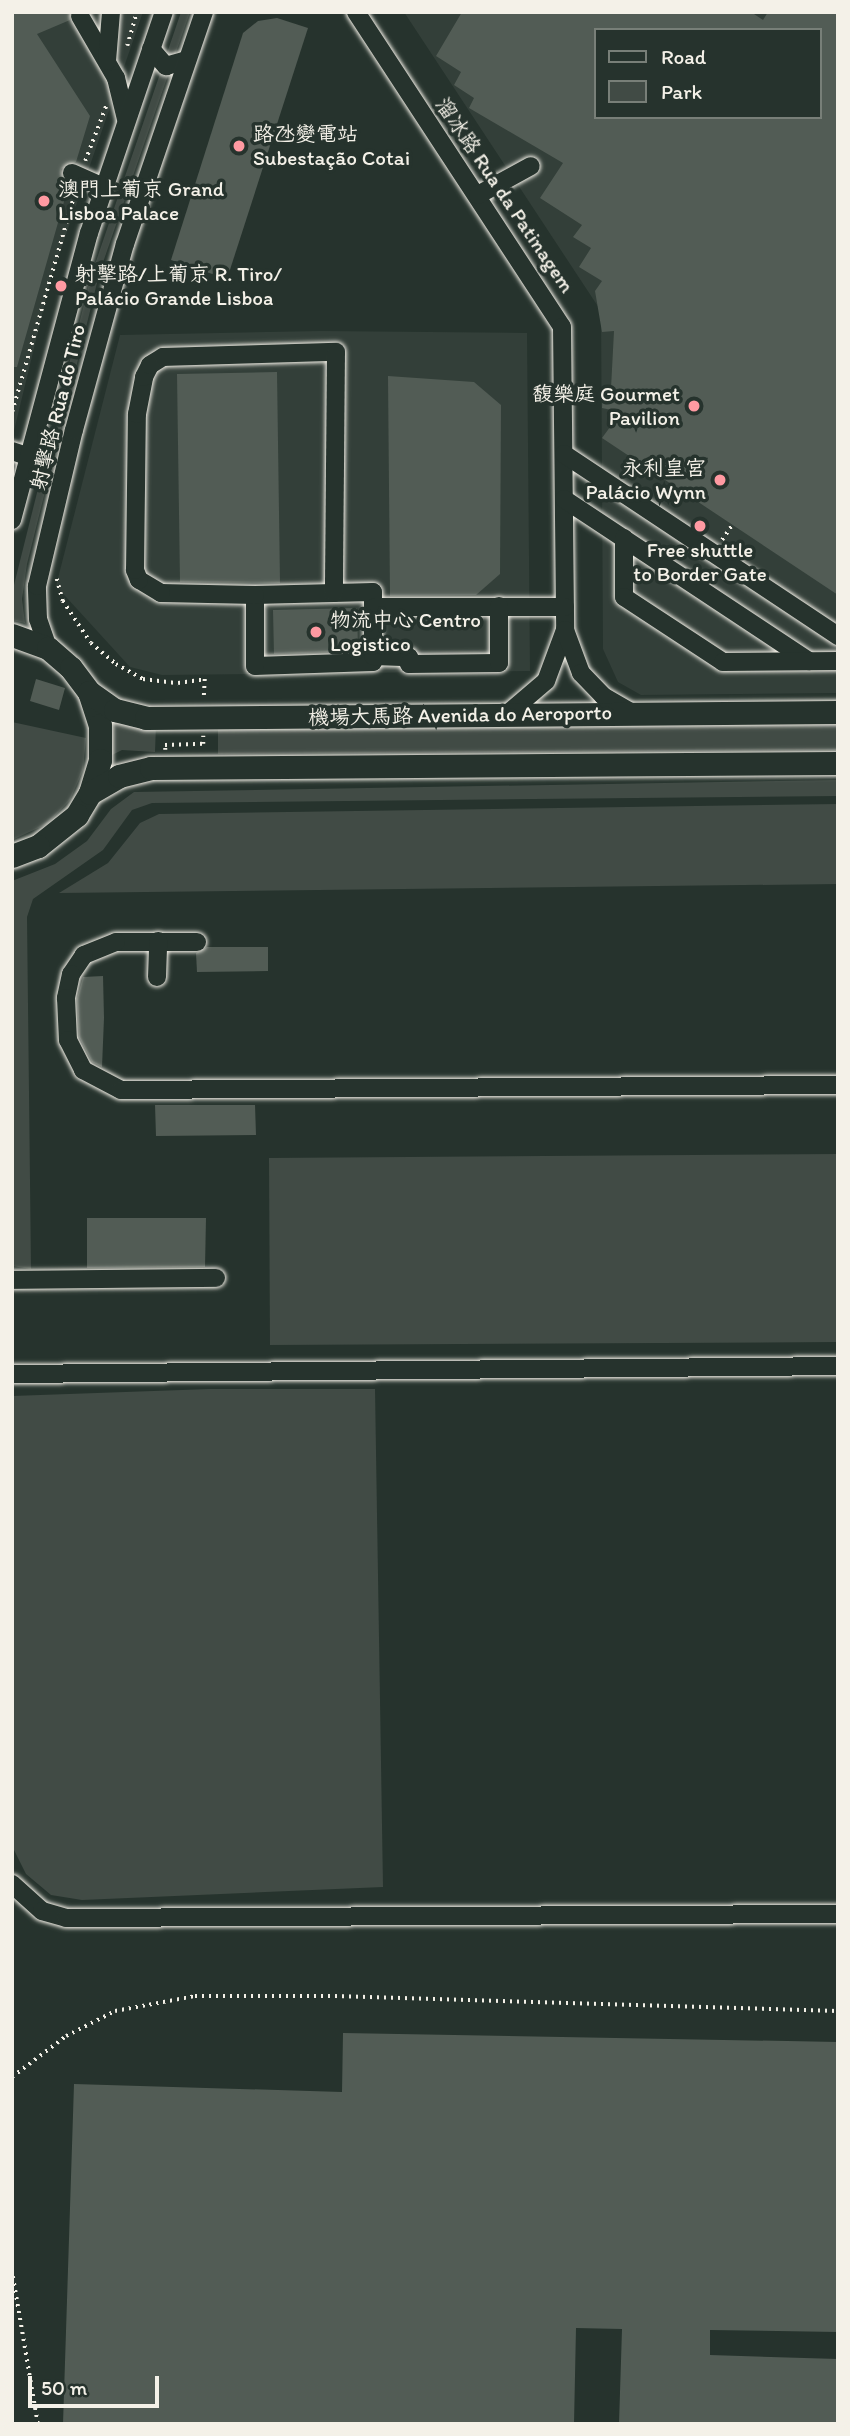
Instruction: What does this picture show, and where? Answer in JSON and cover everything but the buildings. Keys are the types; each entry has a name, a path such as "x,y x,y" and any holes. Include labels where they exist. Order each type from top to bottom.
{"main road":[{"path":"12,635 48,648 71,668 89,692 100,725 100,760 90,793 59,833 13,856"},
{"name":"機場大馬路 Avenida do Aeroporto","path":"89,692 115,710 146,718 838,712"},
{"path":"90,793 119,776 150,768 838,762"}],"street":[{"path":"107,61 111,12"},
{"name":"溜冰路 Rua da Patinagem","path":"356,12 562,327 565,630 546,681 506,715"},
{"name":"射擊路 Rua do Tiro","path":"12,520 21,454 104,187 163,13"},
{"name":"射擊路 Rua do Tiro","path":"48,648 36,603 55,508 125,244 204,14"},
{"path":"80,16 116,78 125,102 125,126"},
{"path":"151,49 166,66 187,60"},
{"path":"478,195 531,166"},
{"path":"76,174 104,187"},
{"path":"255,595 255,666 373,662 373,592 334,593 255,595 161,593 139,580 135,570 137,414 144,377 150,365 163,357 336,352 334,593"},
{"path":"564,454 838,636"},
{"path":"564,499 809,661"},
{"path":"624,538 624,597 723,662 838,661"},
{"path":"373,656 408,657 409,664 499,663 499,606"},
{"path":"375,607 565,607"},
{"name":"溜冰路 Rua da Patinagem","path":"565,630 582,673 603,696 634,714"},
{"path":"157,977 158,942"},
{"path":"197,942 104,944 84,955 71,974 66,998 71,1052 83,1070 107,1086 121,1090 838,1085"},
{"path":"12,1280 216,1279"},
{"path":"12,1374 838,1366"},
{"path":"12,1884 43,1911 66,1918 838,1914"}],"path":[{"path":"12,412 76,174 116,78 137,12"},
{"path":"12,2077 66,2036 115,2011 195,1996 838,2011"},
{"path":"12,2270 38,2424"}],"shaded area":[{"name":"澳門上葡京 Grand Lisboa Palace","path":"12,12 143,12 51,278 12,439"},
{"name":"永利皇宮 Palácio Wynn","path":"404,12 838,12 838,693 641,695 618,682 603,649 601,311"},
{"name":"物流中心 Centro Logistico","path":"321,331 527,333 530,671 162,675 130,667 56,586 120,335"}],"green space":[{"path":"181,12 190,12 100,271 27,564 22,599 25,623 12,620 12,593 91,276"},
{"path":"114,717 126,725 156,725 155,752 122,750 112,755"},
{"path":"12,722 86,738 83,770 70,800 47,824 12,840"},
{"path":"838,722 838,750 218,754 218,728"},
{"path":"838,780 838,796 152,803 132,810 103,850 33,899 27,917 31,1269 12,1266 12,881 55,864 87,841 111,809 134,792"},
{"path":"838,804 838,884 59,893 108,863 140,823 159,814"},
{"path":"838,1154 838,1342 270,1345 269,1158"},
{"path":"210,1389 375,1389 383,1887 82,1900 51,1895 26,1874 12,1846 12,1396"}],"place":[{"name":"路氹變電站 Subestação Cotai","path":"239,146"},
{"name":"澳門上葡京 Grand Lisboa Palace","path":"44,201"},
{"name":"射擊路/上葡京 R. Tiro/ Palácio Grande Lisboa","path":"61,286"},
{"name":"馥樂庭 Gourmet Pavilion","path":"694,406"},
{"name":"永利皇宮 Palácio Wynn","path":"720,480"},
{"name":"Free shuttle to Border Gate","path":"700,526"},
{"name":"物流中心 Centro Logistico","path":"316,632"}]}
